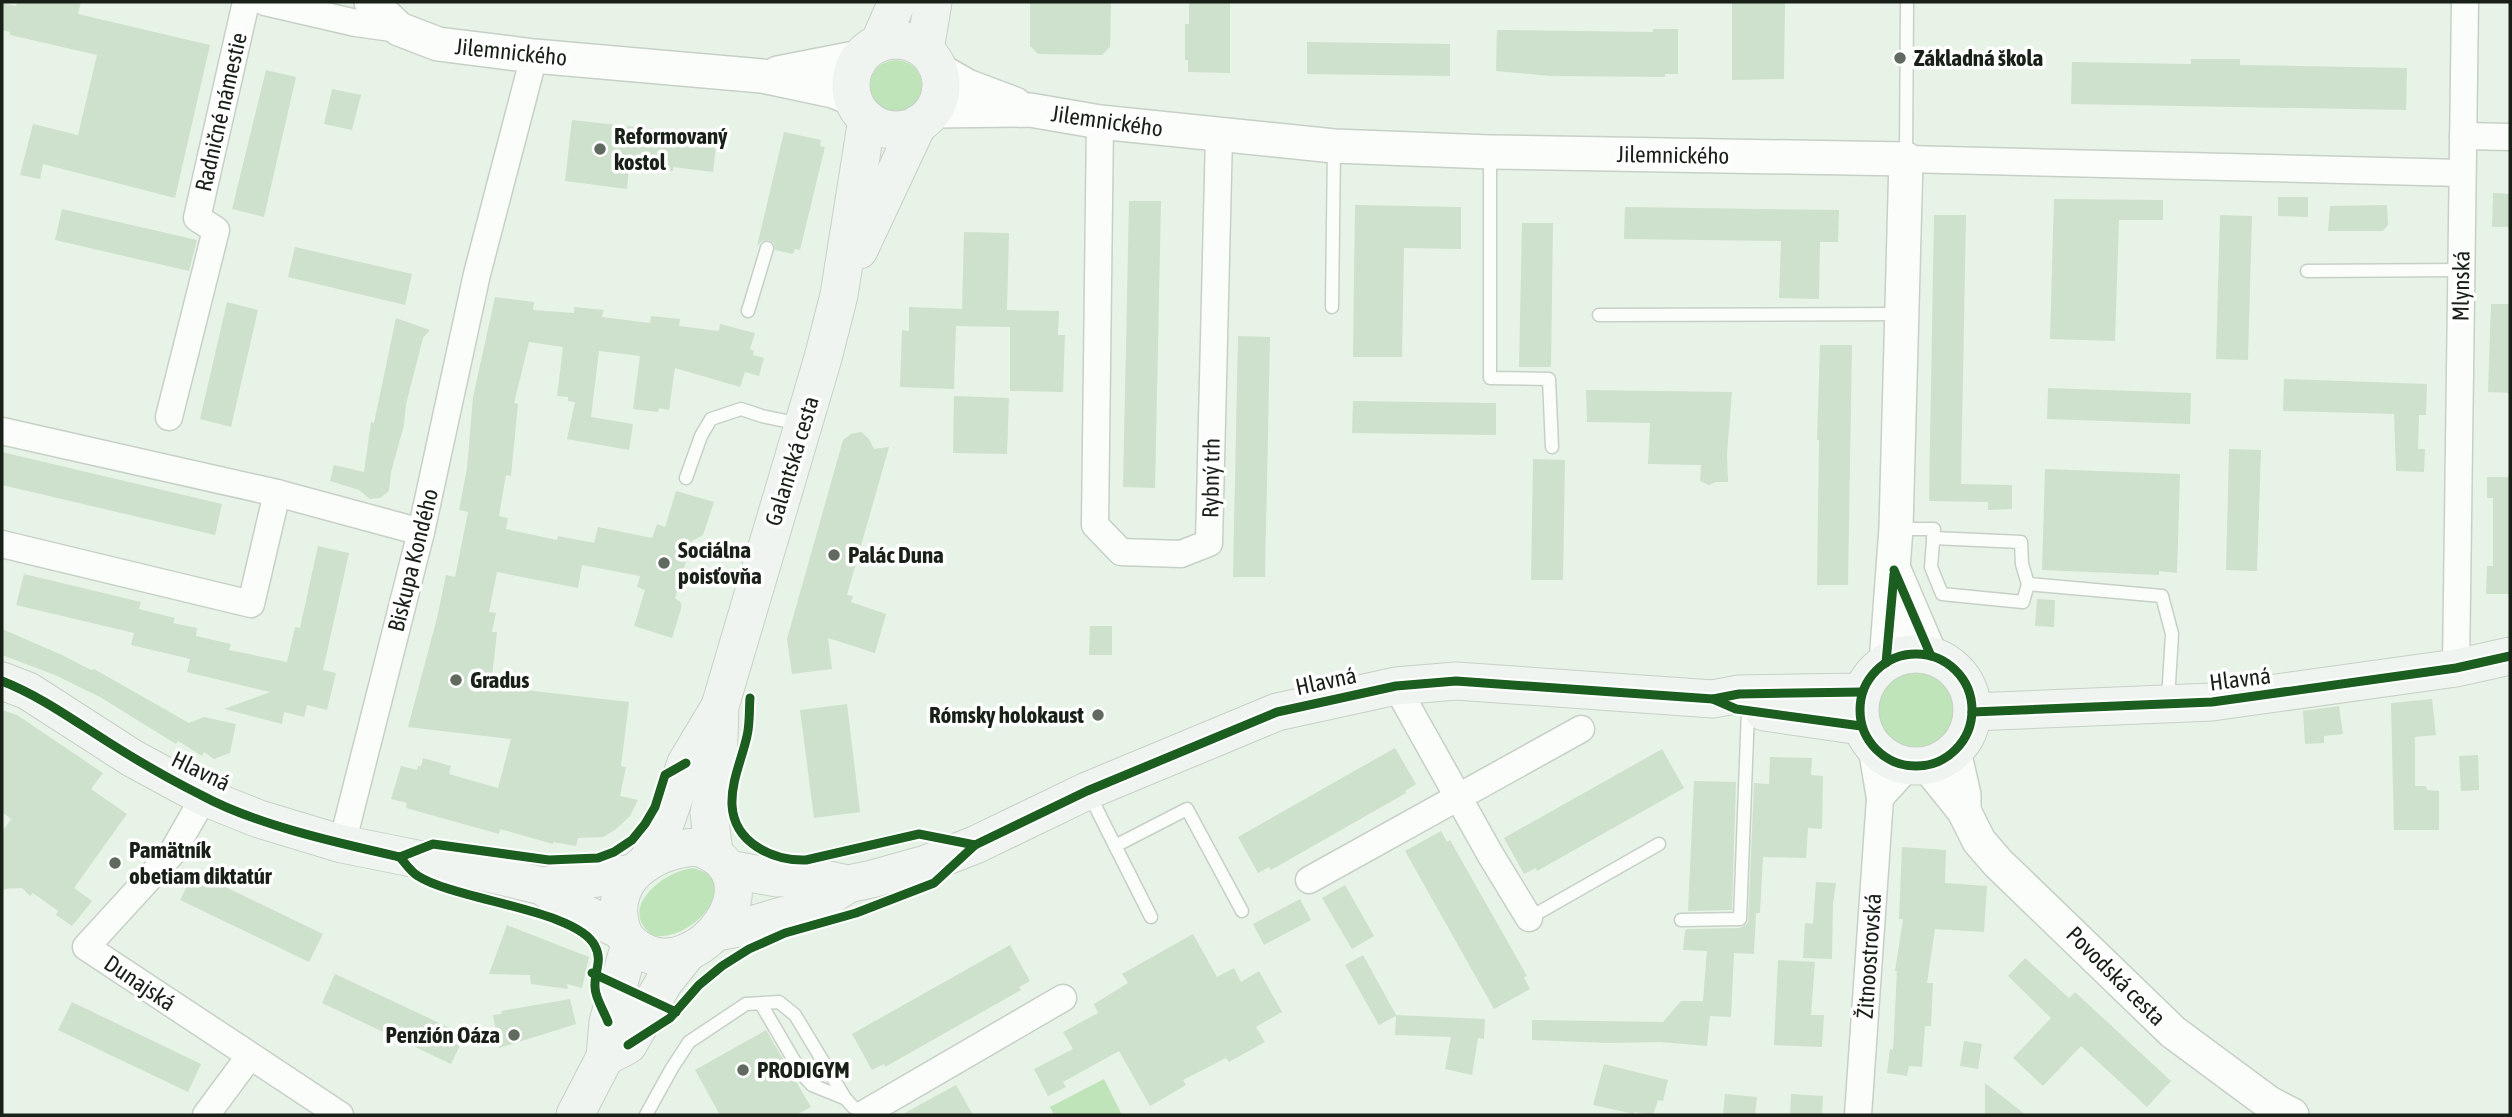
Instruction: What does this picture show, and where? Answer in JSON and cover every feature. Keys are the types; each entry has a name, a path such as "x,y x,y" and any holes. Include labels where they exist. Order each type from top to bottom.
{"main road":[{"path":"897,2 851,79 860,109 880,127 893,130 925,118 940,94 932,60 933,2"},
{"path":"870,50 903,40 932,60"},
{"name":"Galantská cesta","path":"720,706 823,358 839,295 860,109"},
{"name":"Galantská cesta","path":"839,295 925,118"},
{"path":"1905,655 1931,656 1948,664 1961,677 1969,694 1972,712 1967,734 1930,761 1888,760 1865,721 1869,678 1886,663 1905,655"},
{"name":"Hlavná","path":"1972,712 2212,702 2456,668 2510,656"},
{"name":"Hlavná","path":"2,681 29,691 132,758 204,797 258,819 342,844 497,874 542,886"},
{"name":"Hlavná","path":"848,884 926,864 975,845 1087,791 1278,712 1396,686 1456,681 1713,699 1739,694 1865,721"},
{"name":"Hlavná","path":"1713,699 1736,709 1865,721"},
{"path":"605,1057 628,1045 664,982 727,918 733,898 732,881 721,861 709,813 718,766 720,706"},
{"path":"575,1115 605,1057 608,1022 625,937 619,909 622,890 640,868 664,827 687,763 720,706"},
{"path":"542,886 640,868 664,853 679,848 697,847 721,861 777,878 815,877 848,884"},
{"path":"542,886 625,937 643,953 659,956 813,907 848,884"}],"street":[{"name":"Radničné námestie","path":"169,417 216,230 197,218 246,2"},
{"name":"Jilemnického","path":"264,2 356,23 399,29 438,44 534,56 762,76 834,91 860,109"},
{"path":"371,2 399,29"},
{"name":"Mlynská","path":"2456,668 2466,2"},
{"name":"Jilemnického","path":"762,76 870,50"},
{"name":"Biskupa Kondého","path":"342,844 421,531 477,274 534,56"},
{"name":"Jilemnického","path":"932,60 967,86 1030,110 1100,122 1219,135 1334,146 1490,152 1906,159"},
{"name":"Jilemnického","path":"925,118 1030,110"},
{"name":"Rybný trh","path":"1100,122 1096,525 1121,552 1181,555 1209,543 1219,135"},
{"path":"2463,136 2510,137"},
{"path":"1886,663 1896,528 1906,159 2462,173"},
{"path":"2,431 277,493 421,531"},
{"path":"2,544 251,604 277,493"},
{"path":"1894,570 1931,656"},
{"path":"1396,686 1529,918"},
{"name":"Žitnoostrovská","path":"1858,1115 1880,797 1865,721"},
{"path":"1309,880 1581,729"},
{"path":"1880,797 1930,761"},
{"name":"Povodská cesta","path":"1930,761 1964,795 1964,811 1979,841 1998,863 2173,1032 2269,1103 2292,1115"},
{"name":"Dunajská","path":"204,797 173,853 86,947 340,1115"},
{"path":"860,1108 1063,998"},
{"path":"206,1115 249,1057"}],"lane":[{"path":"1906,159 1907,2"},
{"path":"1332,307 1334,146"},
{"path":"1490,152 1490,378 1549,379 1552,447"},
{"path":"748,311 767,248"},
{"path":"2307,271 2461,270"},
{"path":"1599,315 1902,314"},
{"path":"686,478 697,445 711,419 741,409 802,424"},
{"path":"1896,528 1934,529 1933,538 1931,567 1942,594 2023,602 2028,584 2022,564 2021,541 1933,538"},
{"path":"2028,584 2162,596 2172,634 2168,704"},
{"path":"1681,920 1740,919 1748,710"},
{"path":"1087,791 1151,917"},
{"path":"1115,846 1186,809 1242,911"},
{"path":"1529,918 1659,844"},
{"path":"646,1115 671,1068 690,1042 747,1004 779,1002 795,1015 860,1108"},
{"path":"761,1004 802,1074 812,1085 860,1108"}],"green space":[{"path":"896,60 915,67 922,86 915,105 896,112 877,105 870,86 877,67"},
{"path":"1919,669 1935,672 1949,681 1958,695 1961,711 1958,727 1949,741 1935,750 1919,753 1903,750 1889,741 1880,727 1877,711 1880,695 1889,681 1903,672"},
{"path":"693,868 708,875 714,884 714,896 708,908 698,920 685,929 670,935 654,936 643,926 639,915 641,904 657,884 669,876"},
{"path":"1104,1079 1122,1115 1054,1115 1050,1107"}],"building":[{"path":"17,2 81,2 78,14 210,45 175,198 43,164 40,179 20,175 33,124 78,135 97,55 10,35 10,32 2,30 2,3 16,6"},
{"path":"1030,2 1111,2 1110,47 1102,55 1038,54 1030,46"},
{"path":"1189,2 1230,2 1230,73 1188,72 1188,60 1185,60 1185,24 1189,24"},
{"path":"1732,2 1785,2 1784,79 1732,80"},
{"path":"1653,29 1678,29 1678,74 1665,74 1665,77 1550,76 1496,71 1497,30 1653,32"},
{"path":"1307,42 1450,44 1450,76 1307,74"},
{"path":"2191,59 2240,59 2240,65 2407,68 2406,110 2071,104 2072,62 2191,64"},
{"path":"266,70 296,77 264,217 232,209"},
{"path":"332,89 361,95 352,130 324,124"},
{"path":"572,120 717,136 713,172 673,167 673,171 629,166 627,189 565,181"},
{"path":"784,132 821,140 820,146 825,147 800,250 795,249 793,254 775,250 774,243 769,240 762,241 757,246"},
{"path":"2493,193 2510,194 2510,227 2492,227"},
{"path":"2278,197 2308,197 2308,217 2278,216"},
{"path":"2054,199 2163,200 2163,220 2119,220 2115,341 2050,339"},
{"path":"1129,201 1161,201 1155,488 1123,487"},
{"path":"1355,205 1461,207 1461,249 1404,248 1402,357 1353,357"},
{"path":"2387,205 2388,225 2383,231 2328,231 2330,206"},
{"path":"1625,207 1839,210 1838,242 1820,242 1819,299 1779,298 1781,241 1624,239"},
{"path":"62,209 197,240 189,271 55,240"},
{"path":"1934,215 1966,215 1961,484 2012,485 2012,509 1988,510 1988,502 1929,501"},
{"path":"2220,215 2252,216 2248,360 2216,359"},
{"path":"1522,223 1553,223 1551,367 1519,367"},
{"path":"964,232 1009,233 1007,310 1059,311 1058,335 1065,335 1063,392 1010,391 1010,327 956,326 954,389 900,387 902,330 909,331 909,307 962,309"},
{"path":"295,247 412,274 405,305 288,277"},
{"path":"495,297 534,302 533,310 574,313 574,307 604,310 602,317 650,323 651,316 680,319 679,326 719,331 720,324 755,333 750,349 754,351 753,355 764,358 759,376 745,372 740,387 675,368 669,410 659,408 658,412 633,409 640,356 599,351 591,417 633,424 629,450 567,439 575,402 568,401 568,397 557,396 563,347 529,342 514,403 518,404 511,476 506,475 499,516 508,518 506,529 557,540 558,536 594,543 598,527 652,538 657,524 665,527 676,491 714,502 703,535 692,541 675,598 681,603 681,609 672,638 634,626 645,590 637,587 640,576 582,565 578,588 497,572 489,612 496,613 492,632 497,632 491,686 629,702 621,766 626,767 620,796 638,800 630,816 615,830 603,837 578,838 576,846 553,844 500,829 499,834 406,808 407,803 391,799 401,766 417,770 423,758 451,766 449,774 498,788 511,739 408,727 446,575 455,577 468,512 459,510 467,468 473,397"},
{"path":"227,302 258,310 231,427 200,419"},
{"path":"2491,304 2510,304 2510,393 2488,392"},
{"path":"396,318 430,330 423,338 406,404 389,491 380,498 370,499 359,490 330,481 334,465 364,472 371,422 374,423"},
{"path":"1238,336 1270,337 1265,577 1233,577"},
{"path":"1820,345 1852,345 1848,585 1817,585"},
{"path":"2284,379 2427,384 2426,415 2419,415 2418,449 2425,449 2424,472 2396,471 2394,414 2283,411"},
{"path":"2048,388 2191,393 2190,424 2047,419"},
{"path":"1586,390 1732,392 1727,454 1728,482 1709,485 1700,481 1701,465 1648,464 1650,423 1587,422"},
{"path":"954,396 1009,398 1007,454 953,453"},
{"path":"1353,401 1496,403 1496,435 1352,433"},
{"name":"Palác Duna","path":"861,432 869,439 874,449 889,447 847,595 853,596 851,602 886,614 875,653 828,638 832,669 792,674 787,639 843,440 851,434"},
{"path":"2229,449 2261,450 2257,571 2226,570"},
{"path":"2,452 222,504 215,535 2,485"},
{"path":"1533,459 1565,460 1563,580 1531,580"},
{"path":"2045,469 2180,474 2177,573 2159,571 2159,575 2042,570"},
{"path":"2487,477 2510,477 2510,594 2486,594 2487,566 2493,566 2493,498 2487,498"},
{"path":"318,546 349,553 323,670 336,673 327,710 307,705 304,717 284,712 282,724 224,709 270,692 187,672 190,659 131,645 134,633 16,605 24,574 141,602 139,609 175,618 173,623 197,628 196,636 231,644 229,650 287,662 295,627 300,628"},
{"path":"2037,599 2055,600 2054,627 2035,626"},
{"path":"1090,626 1112,626 1112,655 1089,655"},
{"path":"2,629 91,670 94,669 189,723 204,717 236,724 230,753 214,759 204,752 202,756 178,741 176,744 100,697 55,675 2,655"},
{"path":"2432,699 2436,735 2415,737 2415,786 2426,786 2427,790 2439,791 2439,830 2394,830 2391,703"},
{"path":"847,704 860,812 814,818 800,710"},
{"path":"2339,706 2343,734 2324,736 2324,743 2305,744 2303,711"},
{"path":"2,710 17,715 103,773 91,789 127,814 74,888 92,901 72,926 56,915 58,911 33,893 30,896 22,888 2,889 2,832 11,819 2,812"},
{"path":"1395,748 1416,784 1405,791 1406,793 1271,870 1269,867 1258,873 1238,837"},
{"path":"1662,749 1684,788 1537,871 1536,868 1524,874 1504,838"},
{"path":"2478,755 2479,790 2461,791 2459,756"},
{"path":"1770,757 1812,758 1811,775 1823,776 1822,829 1808,828 1806,858 1763,857 1760,913 1756,913 1754,954 1734,953 1731,1017 1710,1016 1707,1046 1660,1042 1532,1040 1532,1020 1663,1022 1681,1001 1703,1001 1707,951 1683,950 1685,931 1740,928 1748,923 1754,783 1769,784"},
{"path":"1694,781 1736,782 1732,910 1688,911"},
{"path":"1441,831 1447,842 1450,840 1527,976 1524,977 1530,989 1494,1009 1405,851"},
{"path":"1902,847 1946,850 1945,883 1987,886 1984,932 1935,929 1927,983 1933,983 1931,1026 1925,1026 1922,1067 1909,1066 1907,1076 1887,1073 1890,1049 1893,1050 1895,971 1903,919 1899,919"},
{"path":"194,872 323,934 309,962 180,900"},
{"path":"1816,882 1836,883 1832,959 1803,958 1805,923 1813,924"},
{"path":"1345,885 1374,936 1352,949 1322,898"},
{"path":"1300,899 1311,920 1264,945 1253,924"},
{"path":"507,925 589,957 582,988 567,984 568,989 531,984 530,975 489,974"},
{"path":"1193,934 1217,977 1234,968 1241,982 1259,971 1282,1012 1256,1027 1265,1042 1229,1062 1226,1058 1183,1080 1186,1085 1150,1106 1119,1051 1063,1082 1066,1087 1048,1096 1034,1069 1073,1049 1063,1032 1098,1013 1094,1004 1128,983 1122,974"},
{"path":"1010,945 1030,981 1019,987 1021,990 885,1067 884,1064 872,1070 852,1034"},
{"path":"1363,955 1396,1015 1485,1019 1484,1039 1478,1038 1472,1075 1445,1069 1451,1037 1395,1035 1396,1016 1379,1025 1345,965"},
{"path":"2025,958 2069,998 2075,992 2171,1081 2147,1107 2081,1046 2043,1086 2013,1058 2051,1018 2008,976"},
{"path":"1778,960 1815,962 1811,1015 1824,1015 1822,1047 1774,1045"},
{"path":"335,974 465,1035 451,1064 322,1003"},
{"path":"570,999 576,1024 499,1048 493,1015 502,1014 501,1011"},
{"path":"72,1002 201,1064 188,1092 58,1030"},
{"path":"766,1030 811,1107 796,1115 720,1115 695,1070"},
{"path":"1964,1041 1982,1044 1978,1069 1960,1066"},
{"path":"1604,1064 1668,1080 1663,1101 1658,1100 1653,1115 1634,1114 1593,1105"},
{"path":"1985,1083 2026,1115 1985,1115"},
{"path":"956,1085 973,1115 901,1115"},
{"path":"1725,1094 1757,1097 1755,1115 1723,1115"},
{"path":"1791,1094 1823,1096 1822,1115 1790,1115"}],"cycle path":[{"path":"1894,570 1931,656"},
{"path":"1886,663 1894,574"},
{"path":"1916,654 1937,658 1956,670 1968,689 1972,710 1968,731 1956,750 1937,762 1916,766 1895,762 1876,750 1864,731 1860,710 1864,689 1876,670 1895,658 1916,654"},
{"path":"1972,712 2212,702 2456,668 2510,656"},
{"path":"2,681 43,701 142,763 223,806 298,832 400,857"},
{"path":"628,1045 670,1018 699,985 749,949 785,933 856,913 934,883 975,845 1087,791 1277,712 1396,686 1456,681 1713,699 1739,694 1862,692"},
{"path":"750,698 748,731 735,779 732,805 740,830 757,847 781,857 806,860 919,834 975,845"},
{"path":"1713,699 1736,709 1861,726"},
{"path":"400,857 433,844 549,860 598,858 614,852 632,840 655,807 665,775 686,763"},
{"path":"400,857 415,874 436,884 541,914 584,934 597,951 595,991 608,1022"},
{"path":"592,973 676,1012"}],"place":[{"name":"Základná škola","path":"1900,58"},
{"name":"Reformovaný kostol","path":"600,149"},
{"name":"Palác Duna","path":"834,555"},
{"name":"Sociálna poisťovňa","path":"664,563"},
{"name":"Gradus","path":"456,680"},
{"name":"Rómsky holokaust","path":"1098,715"},
{"name":"Pamätník obetiam diktatúr","path":"115,863"},
{"name":"Penzión Oáza","path":"514,1035"},
{"name":"PRODIGYM","path":"743,1070"}]}
